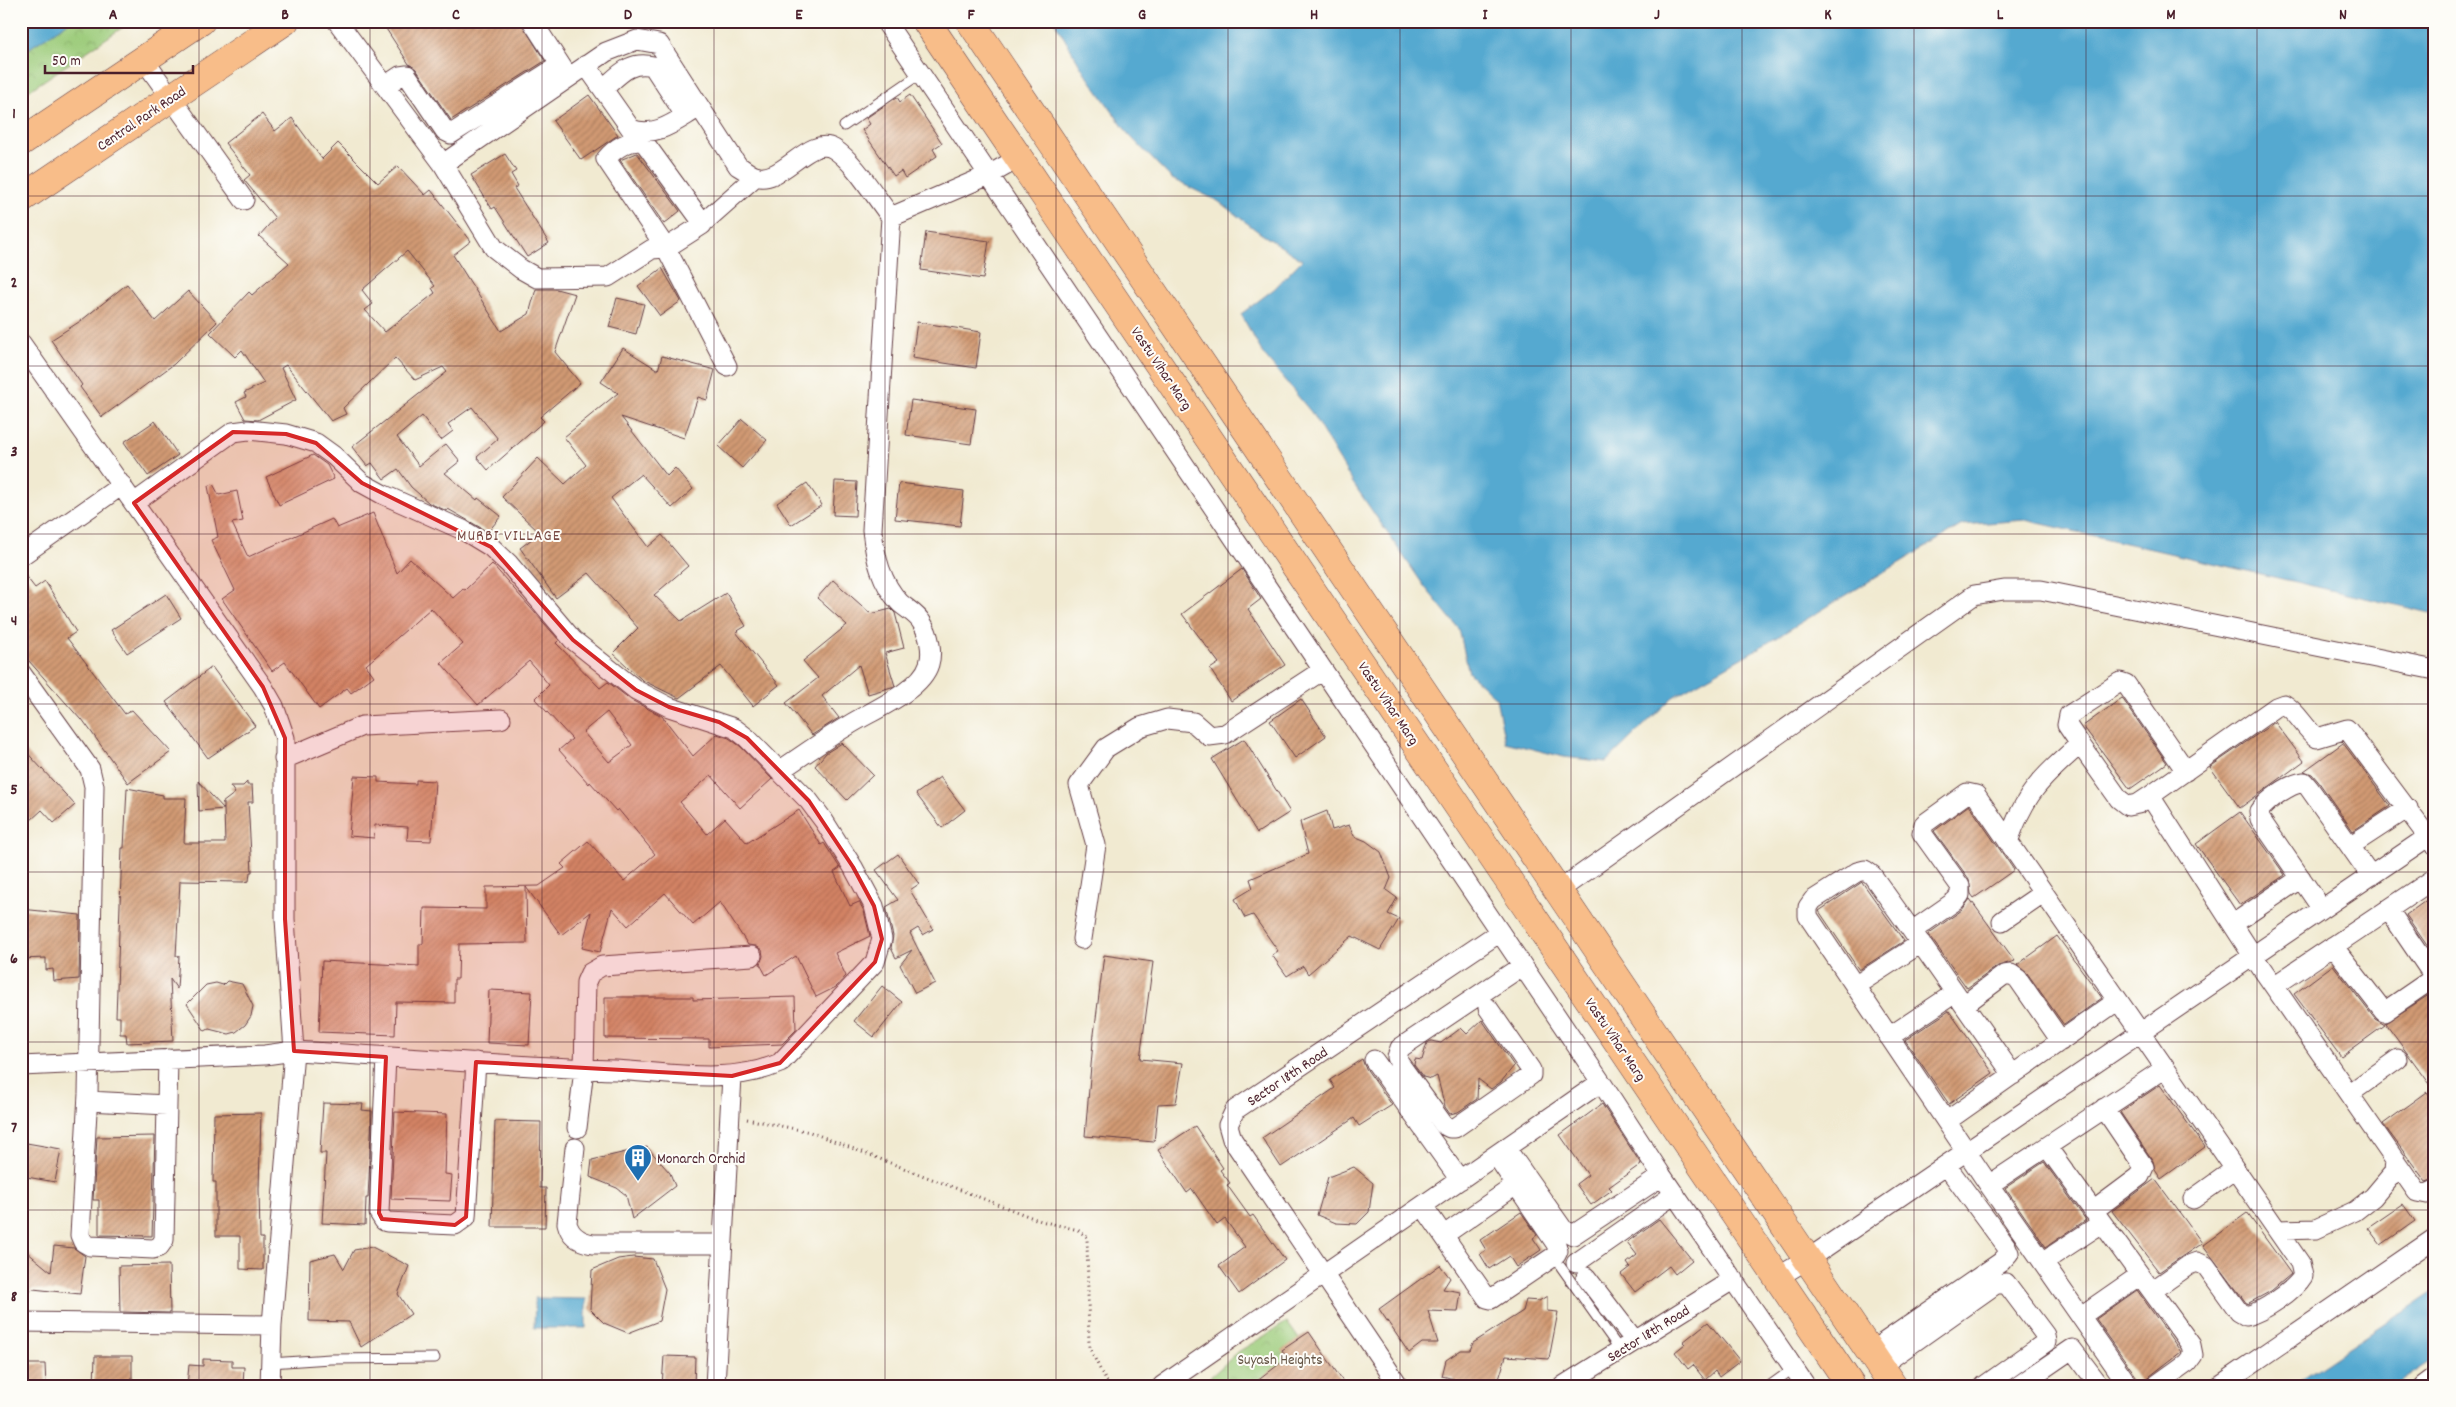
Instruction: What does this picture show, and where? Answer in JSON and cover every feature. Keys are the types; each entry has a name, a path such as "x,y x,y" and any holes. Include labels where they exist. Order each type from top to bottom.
{"main road":[{"path":"21,142 201,21"},
{"name":"Central Park Road","path":"21,199 285,21"},
{"name":"Vastu Vihar Marg","path":"926,21 1851,1386"},
{"path":"970,21 1881,1368"}],"street":[{"path":"337,21 443,164 494,248 520,269 537,278 608,278 652,249 666,248 703,223 756,176"},
{"path":"532,21 564,71"},
{"path":"885,21 1601,1082 1662,1176 1806,1386"},
{"path":"385,86 400,76 407,75 445,131 451,134 564,71 586,66 606,52 637,40 659,44 692,111"},
{"path":"144,60 244,200"},
{"path":"603,89 633,65 641,63 653,66 738,166 756,176 769,177 817,147 832,148 844,156 891,217 872,530 875,558 884,579 899,602 922,622 930,641 929,664 919,678 901,695 849,725 779,771"},
{"path":"586,66 631,129 642,133 662,130 692,111"},
{"path":"443,164 564,71"},
{"path":"703,223 644,142 638,140 614,150 606,159 666,248 728,366"},
{"path":"891,217 989,175 1019,158"},
{"path":"22,345 263,686 274,706 284,738 284,919 294,1051 272,1325 270,1386"},
{"path":"21,1066 294,1051 732,1076 763,1070 780,1063 875,962 882,939 874,906 853,867 824,821 746,738 734,728 669,707 636,690 573,640 509,564 491,547 463,530 368,487 316,443 286,434 248,430 233,432 134,504"},
{"path":"21,556 122,485"},
{"path":"1558,891 1974,595 2004,590 2041,590 2435,670"},
{"path":"1082,939 1096,845 1079,785 1106,748 1140,728 1167,719 1193,722 1209,736 1225,734 1323,670"},
{"path":"26,680 86,765 94,786 88,1101 80,1235 83,1242 90,1246 153,1249 159,1247 164,1240 168,1059"},
{"path":"1778,1277 1808,1259 2371,876 2433,838 2347,729 2317,738 2308,732 2291,708 2284,704 2276,707 2138,804 2128,806 2118,799 2066,725 2069,714 2120,682 2126,684 2186,770"},
{"path":"284,759 362,726 501,719"},
{"path":"2008,842 2017,816 2040,779 2080,744"},
{"path":"2322,909 2260,819 2259,811 2264,805 2296,783 2304,782 2309,788 2371,876"},
{"path":"1855,986 1916,937 1960,895 1960,886 1922,834 1924,824 1967,793 1976,795 2164,1069 2278,1230 2300,1263 2303,1276 2298,1285 2255,1314 2246,1316 2242,1314 2206,1266 2197,1262 2189,1264 2152,1291"},
{"path":"2150,796 2253,956 2417,1192 2427,1194 2435,1190"},
{"path":"2350,846 2408,808"},
{"path":"2012,1075 1872,875 1865,870 1857,872 1813,900 1808,907 1808,916 1989,1184 2129,1386"},
{"path":"2233,924 2301,878"},
{"path":"2274,986 2435,878"},
{"path":"2002,921 2044,894"},
{"path":"2333,946 2384,1012 2435,977 2388,909"},
{"name":"Sector 18th Road","path":"1398,1386 1232,1140 1228,1125 1235,1110 1500,932"},
{"path":"577,1128 584,1069 586,982 590,973 602,966 752,956"},
{"path":"1488,1008 1527,1064 1531,1075 1455,1128 1444,1126 1399,1063 1397,1053 1400,1048 1522,966"},
{"path":"1889,1037 2004,975 2011,974 2018,979 2061,1040"},
{"path":"1947,1122 2117,1001"},
{"path":"386,1056 379,1213 384,1221 387,1222 455,1225 466,1217 476,1062"},
{"path":"2349,1094 2398,1059"},
{"path":"1374,1060 1460,1180"},
{"path":"1989,1184 2164,1069"},
{"path":"715,1386 732,1076"},
{"path":"1162,1386 1601,1082"},
{"path":"88,1101 166,1105"},
{"path":"2043,1262 2098,1217 2140,1176 2144,1167 2104,1108"},
{"path":"2047,1147 2190,1345 2192,1355 2187,1363 2155,1386"},
{"path":"575,1148 567,1223 569,1231 574,1236 584,1242 593,1244 722,1244"},
{"path":"1424,1206 1487,1298 1491,1299 1556,1255 1558,1251 1556,1244 1516,1184 1502,1152"},
{"path":"1502,1152 1563,1229 1573,1235 1662,1176"},
{"path":"2278,1230 2316,1229 2355,1212 2373,1197 2394,1172 2395,1160"},
{"path":"1881,1368 2009,1254 2006,1246 1946,1165"},
{"path":"2192,1199 2235,1168"},
{"path":"1444,1235 1516,1184"},
{"path":"1627,1346 1574,1269 1675,1194"},
{"path":"2219,1386 2435,1239"},
{"path":"2081,1316 2140,1275"},
{"name":"Sector 18th Road","path":"1563,1386 1734,1279"},
{"path":"1881,1368 1996,1284 2006,1283 2045,1335 2046,1342 1984,1386"},
{"path":"21,1322 272,1325"},
{"path":"2018,1386 2072,1349 2100,1386"},
{"path":"2423,1386 2435,1377"}],"lane":[{"path":"844,126 920,74"},
{"path":"1574,1269 1627,1346"},
{"path":"270,1363 330,1359 435,1358"},
{"path":"1769,1386 1794,1368"}],"path":[{"path":"729,1116 810,1132 1041,1221 1078,1230 1087,1238 1088,1347 1106,1381 1111,1386"}],"highlighted area":[{"path":"233,432 286,434 316,443 362,483 491,547 573,640 636,690 669,707 719,722 747,738 809,801 853,867 874,906 882,939 875,962 780,1063 732,1076 476,1062 466,1217 455,1225 382,1219 379,1213 386,1057 294,1051 285,919 285,738 263,687 134,503"}],"green space":[{"path":"21,21 132,21 21,96"},
{"name":"Suyash Heights","path":"1287,1322 1332,1386 1211,1386 1206,1381 1238,1352"}],"water":[{"path":"21,21 70,21 21,54"},
{"path":"1054,21 2435,21 2435,614 2025,520 1962,525 1764,645 1673,697 1606,762 1564,757 1505,742 1496,698 1469,673 1459,629 1424,586 1353,483 1311,412 1263,354 1241,314 1274,289 1302,260 1260,233 1218,201 1172,179 1129,135 1085,73"},
{"path":"2435,1290 2435,1358 2393,1386 2292,1386"},
{"path":"535,1298 586,1299 586,1328 534,1328"}],"building":[{"path":"381,21 520,21 545,61 451,120 416,69 409,64"},
{"path":"589,95 618,135 581,160 553,121"},
{"path":"910,95 942,143 933,149 937,156 905,178 901,171 894,176 862,130 870,124 866,118 897,97 900,102"},
{"path":"262,114 275,131 292,118 322,159 338,143 378,183 398,166 425,195 431,190 471,241 453,255 501,331 529,314 536,289 556,289 575,294 555,352 580,383 540,417 544,421 488,470 477,457 498,439 472,407 448,424 453,431 441,440 422,416 397,437 419,466 446,444 460,461 445,473 477,500 478,498 501,516 488,532 448,509 447,511 429,503 411,487 398,469 384,479 372,463 367,466 352,447 447,372 443,367 415,380 395,358 343,408 346,414 331,421 286,365 281,368 296,400 258,420 245,419 236,402 246,397 244,393 264,383 242,350 235,357 210,333 249,292 252,295 289,263 259,236 275,218 244,180 250,175 225,143","holes":["407,251 435,286 432,288 435,293 385,332 365,310 373,304 362,290"]},
{"path":"637,153 680,211 664,224 620,160"},
{"path":"505,154 516,171 511,174 518,186 514,188 549,243 527,257 495,207 492,209 471,175"},
{"path":"926,232 989,241 983,279 921,270"},
{"path":"662,268 681,301 660,316 638,286"},
{"path":"127,284 155,321 188,291 217,322 174,364 102,417 80,387 82,385 51,340 82,320"},
{"path":"617,298 644,304 636,334 609,327"},
{"path":"917,322 981,332 976,368 912,358"},
{"path":"623,348 658,370 662,356 715,370 707,400 698,397 684,438 621,417 667,476 675,468 693,489 672,508 641,474 611,498 648,547 662,535 688,566 654,595 681,621 726,593 746,626 736,632 779,685 753,706 721,666 679,698 642,680 613,653 638,628 589,573 556,598 520,548 540,533 502,497 538,458 565,484 586,465 564,437 618,393 601,382"},
{"path":"911,400 976,409 971,444 906,435"},
{"path":"742,419 767,440 742,468 718,446"},
{"path":"155,421 178,455 148,476 124,442"},
{"path":"313,455 327,465 334,479 279,505 266,477"},
{"path":"835,481 857,482 855,516 833,515"},
{"path":"807,483 822,505 791,525 777,503"},
{"path":"899,483 964,491 960,526 895,519"},
{"path":"213,484 219,495 237,491 243,521 232,523 248,557 332,519 337,528 373,513 397,573 410,559 453,598 463,589 465,590 492,564 559,640 556,643 600,688 608,682 631,700 662,716 693,756 717,734 729,738 740,746 772,779 740,808 711,775 680,802 707,834 725,818 747,843 799,810 821,845 824,843 840,868 834,872 850,906 859,902 864,911 870,936 835,953 846,976 836,987 816,997 796,956 766,975 760,964 763,956 762,950 756,946 748,945 720,902 693,925 665,893 628,926 612,908 600,952 582,948 591,912 561,935 526,887 527,943 459,944 458,979 454,979 454,1003 396,1002 395,1035 319,1032 322,961 419,966 419,944 423,944 424,908 486,909 486,887 539,886 565,868 561,864 588,841 624,881 655,854 618,809 616,811 590,782 589,784 559,750 572,739 535,699 549,685 529,661 478,705 441,663 463,644 431,608 366,665 374,676 351,693 347,688 319,709 285,662 272,671 222,599 235,590 211,540 218,537 208,486","holes":["607,712 632,745 609,762 583,732"]},
{"path":"1242,569 1261,599 1248,609 1285,665 1231,701 1210,669 1219,663 1182,614"},
{"path":"21,570 35,588 45,581 76,632 67,638 125,714 132,710 171,752 128,783 82,719 21,652"},
{"path":"833,580 871,614 891,609 895,613 904,648 885,653 895,686 868,694 859,665 822,696 839,718 812,735 786,703 818,678 803,661 847,625 817,598"},
{"path":"166,594 181,618 127,653 111,630"},
{"path":"212,667 255,726 208,758 166,702"},
{"path":"2122,698 2167,763 2130,789 2083,726"},
{"path":"1301,699 1326,736 1295,758 1270,721"},
{"path":"2275,722 2304,761 2240,808 2210,767"},
{"path":"1244,739 1290,812 1257,833 1212,759"},
{"path":"842,743 873,775 847,800 815,766 826,753"},
{"path":"2343,743 2390,806 2353,831 2318,781 2312,774 2304,771"},
{"path":"21,746 75,805 54,823 42,810 31,820 21,810"},
{"path":"354,776 378,777 378,782 416,784 416,780 435,781 431,841 407,840 408,827 375,825 374,838 349,836"},
{"path":"940,777 965,810 942,828 916,794"},
{"path":"198,781 224,809 199,811"},
{"path":"247,782 247,785 252,785 253,802 248,802 252,872 250,872 249,881 180,881 176,956 179,956 177,989 170,979 173,1041 127,1043 126,1034 120,1034 120,1017 116,1017 122,848 124,848 127,788 163,795 163,798 186,798 184,843 225,843 224,803 222,803 235,793 230,786 243,786"},
{"path":"1969,805 2014,870 1974,898 1971,894 1969,879 1934,831"},
{"path":"1327,811 1332,830 1349,825 1354,836 1366,841 1381,852 1391,878 1386,890 1397,898 1388,914 1399,919 1380,950 1352,936 1308,974 1303,966 1287,976 1272,955 1278,951 1253,915 1245,918 1235,899 1253,888 1250,879 1308,854 1300,822"},
{"path":"2240,812 2285,875 2240,905 2196,844"},
{"path":"898,854 919,884 910,890 933,929 923,935 918,928 910,933 935,983 915,993 900,965 912,950 896,958 891,948 893,936 886,907 898,900 876,870"},
{"path":"1862,882 1904,941 1859,970 1819,911"},
{"path":"2435,894 2435,957 2406,915"},
{"path":"1970,899 2015,961 1998,966 1967,988 1928,934 1962,910"},
{"path":"21,909 80,915 79,979 54,981 53,969 46,970 46,958 21,959"},
{"path":"2057,936 2102,998 2064,1025 2027,973 2017,965"},
{"path":"1104,955 1153,962 1140,1059 1183,1063 1176,1103 1158,1104 1154,1142 1085,1136 1093,1042"},
{"path":"2333,965 2375,1019 2385,1025 2341,1057 2294,994"},
{"path":"227,981 242,984 253,1006 251,1016 245,1025 236,1032 229,1034 209,1029 205,1031 187,1004 206,985 216,983 223,985"},
{"path":"882,986 902,1002 874,1037 854,1021"},
{"path":"489,990 532,992 529,1045 487,1043"},
{"path":"2435,991 2435,1091 2385,1023"},
{"path":"605,997 693,997 693,1000 795,997 796,1030 782,1044 709,1047 709,1039 605,1038"},
{"path":"1949,1011 1993,1073 1949,1104 1905,1040"},
{"path":"1482,1020 1514,1066 1501,1082 1491,1089 1478,1079 1477,1099 1458,1112 1450,1114 1445,1107 1437,1076 1431,1079 1423,1077 1414,1065 1415,1059 1422,1060 1427,1043 1431,1041 1441,1043 1461,1028 1467,1034"},
{"path":"1362,1059 1365,1067 1392,1105 1359,1126 1354,1118 1281,1167 1262,1138 1335,1088 1330,1080"},
{"path":"2160,1085 2205,1147 2161,1179 2155,1170 2153,1161 2120,1112"},
{"path":"2427,1092 2435,1102 2435,1179 2426,1182 2383,1124"},
{"path":"323,1103 363,1104 362,1110 372,1111 365,1225 322,1223 326,1153 320,1153"},
{"path":"1602,1104 1641,1164 1609,1187 1612,1190 1591,1205 1576,1184 1588,1175 1560,1135"},
{"path":"395,1112 447,1114 445,1174 452,1175 450,1201 391,1199"},
{"path":"261,1113 259,1189 260,1238 263,1238 263,1270 240,1269 240,1236 216,1236 216,1182 213,1182 214,1114"},
{"path":"495,1121 541,1122 540,1188 546,1188 545,1227 492,1227"},
{"path":"1195,1126 1223,1168 1220,1170 1230,1183 1227,1185 1250,1217 1253,1215 1285,1260 1239,1294 1219,1266 1245,1247 1225,1219 1217,1225 1192,1189 1187,1193 1158,1150"},
{"path":"155,1136 152,1236 99,1235 99,1200 93,1200 97,1137"},
{"path":"21,1142 61,1149 55,1182 21,1176"},
{"name":"Monarch Orchid","path":"647,1147 670,1173 675,1186 632,1219 626,1195 617,1188 590,1177 592,1160"},
{"path":"2044,1162 2086,1220 2046,1247 2005,1188"},
{"path":"1354,1167 1373,1183 1369,1212 1357,1224 1336,1223 1317,1215 1328,1177"},
{"path":"2155,1179 2202,1243 2159,1272 2112,1211"},
{"path":"2403,1204 2415,1221 2381,1245 2368,1228"},
{"path":"1521,1212 1537,1235 1533,1238 1541,1250 1516,1267 1509,1256 1489,1269 1480,1254 1486,1250 1480,1240"},
{"path":"2247,1213 2291,1274 2271,1291 2247,1304 2203,1245"},
{"path":"1659,1219 1692,1260 1675,1274 1669,1266 1635,1292 1621,1274 1630,1267 1627,1263 1637,1255 1627,1242"},
{"path":"54,1246 74,1248 85,1256 80,1294 33,1289 21,1299 21,1247 51,1272"},
{"path":"372,1247 409,1266 398,1294 411,1314 361,1347 349,1322 309,1321 310,1260 335,1254 344,1269 354,1250"},
{"path":"633,1257 653,1259 665,1289 659,1321 628,1333 604,1323 590,1309 592,1270 618,1259"},
{"path":"169,1265 170,1313 120,1312 119,1266"},
{"path":"1440,1265 1450,1278 1443,1289 1461,1292 1458,1312 1428,1311 1438,1343 1422,1343 1409,1353 1379,1309"},
{"path":"2137,1290 2181,1352 2141,1383 2096,1319"},
{"path":"1547,1296 1547,1311 1558,1312 1549,1359 1506,1356 1497,1386 1454,1386 1454,1379 1442,1376 1446,1360 1461,1350 1470,1350 1473,1343 1523,1311 1526,1300 1539,1301"},
{"path":"1708,1322 1740,1361 1719,1377 1715,1371 1705,1380 1693,1365 1688,1369 1675,1352 1685,1344 1683,1342"},
{"name":"Suyash Heights","path":"1309,1332 1346,1386 1251,1386 1287,1358 1282,1350"},
{"path":"95,1356 132,1356 132,1386 94,1386"},
{"path":"664,1356 695,1357 694,1386 662,1386"},
{"path":"203,1359 232,1360 232,1367 244,1367 243,1386 187,1386 189,1365 203,1366"},
{"path":"21,1364 45,1364 46,1386 21,1386"}],"place":[{"name":"Monarch Orchid","path":"638,1182"}],"district":[{"name":"MURBI VILLAGE","path":"509,534"}]}
